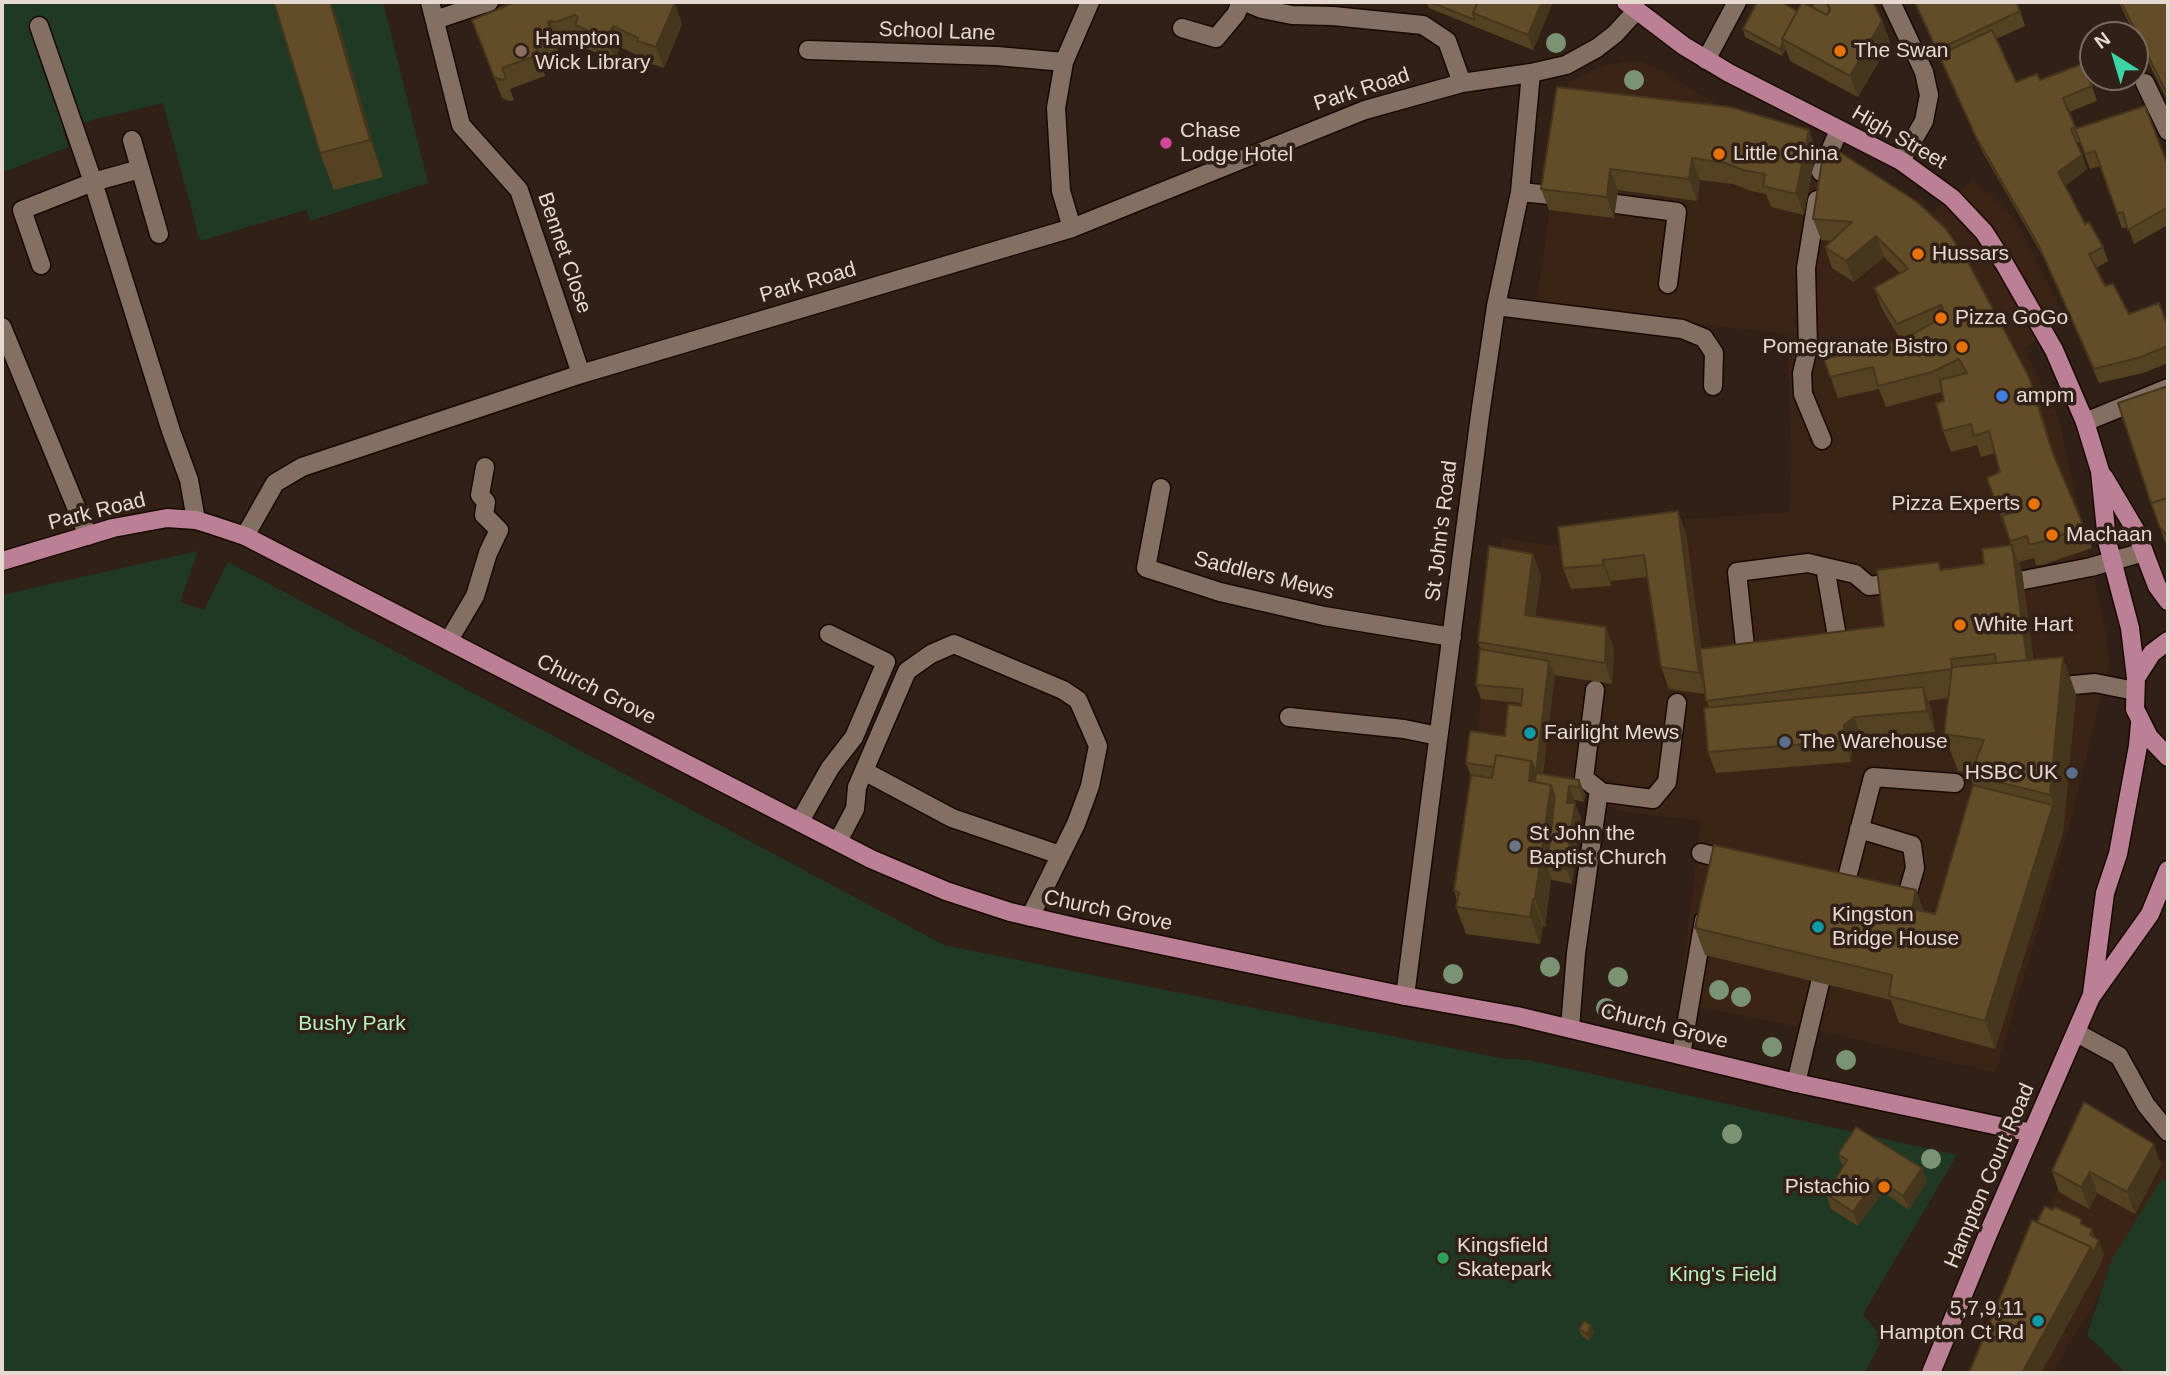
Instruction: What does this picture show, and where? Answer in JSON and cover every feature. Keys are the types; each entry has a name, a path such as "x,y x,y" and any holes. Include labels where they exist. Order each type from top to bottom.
{"main road":[{"name":"High Street","path":"1631,6 1706,60 1901,161 1952,198 1983,232 2010,272 2054,350 2085,422 2101,471 2136,531 2157,586 2168,601"},
{"name":"High Street","path":"2101,471 2107,541 2130,628 2135,709 2140,723"},
{"name":"Park Road","path":"2,561 113,528 167,518 195,520 245,536"},
{"name":"Church Grove","path":"245,536 872,859 946,891 1030,917 1570,1028 1796,1083 2032,1133"},
{"path":"2135,685 2152,653 2168,641"},
{"path":"2140,723 2168,757"},
{"name":"Hampton Court Road","path":"1931,1373 2091,997 2105,893 2118,854 2140,723"},
{"name":"Hampton Court Road","path":"2091,997 2150,914 2168,870"}],"street":[{"name":"Bennet Close","path":"430,2 461,125 519,190 581,374"},
{"path":"435,20 489,2"},
{"path":"1072,229 1061,191 1056,108 1064,62 1090,2"},
{"path":"1182,28 1216,38 1243,2 1293,15 1423,25 1447,41 1462,83"},
{"path":"1706,60 1737,2"},
{"path":"1891,2 1921,65 1929,96 1924,121 1901,161"},
{"name":"Park Road","path":"245,536 275,483 302,467 581,374 1072,229 1334,121 1398,100 1462,83 1557,67 1582,58 1615,34 1631,6"},
{"path":"39,26 93,182 171,431 189,480 195,520"},
{"name":"School Lane","path":"808,50 1064,62"},
{"name":"St John's Road","path":"1405,996 1496,306 1520,192 1531,73"},
{"path":"2149,91 2168,131"},
{"path":"1822,440 1803,394 1802,373 1808,348 1807,268 1823,165 1839,130"},
{"path":"132,140 159,234"},
{"path":"41,264 22,210 93,182 139,169"},
{"path":"1520,192 1551,195"},
{"path":"1616,204 1677,212 1668,284"},
{"path":"1496,306 1682,329 1704,338 1714,353 1713,386"},
{"path":"2,327 88,536"},
{"path":"2085,422 2168,388"},
{"path":"449,640 475,596 488,553 499,530 484,515 486,502 480,495 485,467"},
{"name":"Saddlers Mews","path":"1161,488 1146,568 1233,595 1324,615 1451,637"},
{"path":"2024,580 2111,562 2144,552"},
{"path":"1747,666 1737,572 1808,562 1854,574 1869,586 1915,580"},
{"path":"1825,567 1839,649"},
{"path":"800,821 830,768 854,737 886,662 829,635"},
{"path":"838,841 855,809 857,787 907,671 931,654 954,645 1063,690 1078,700 1098,746 1090,786 1076,824 1030,917"},
{"path":"2037,688 2095,683 2135,685"},
{"path":"1595,690 1584,778 1599,792 1653,799 1667,782 1677,703"},
{"path":"1289,717 1404,729 1438,736"},
{"path":"864,771 952,818 1060,855"},
{"path":"1839,891 1873,777 1955,783"},
{"path":"1570,1028 1576,953 1599,792"},
{"path":"1859,829 1912,845 1915,868 1906,900"},
{"path":"1710,860 1754,866"},
{"path":"1681,1055 1708,897"},
{"path":"1796,1083 1820,984"},
{"path":"2077,1033 2119,1056 2146,1105 2168,1132"}],"shaded area":[{"path":"1630,60 1659,69 1709,100 1893,187 1932,213 1973,179 2008,212 2019,227 2067,321 2024,349 2058,416 2107,635 2109,665 2067,835 1995,1073 1829,1033 1679,1003 1701,821 1623,812 1475,746 1502,538 1566,548 1686,532 1684,519 1789,512 1791,455 1787,334 1536,306 1568,83 1600,67"},
{"path":"2089,1116 2168,1164 2168,1180 2052,1373 1978,1373"}],"green space":[{"path":"2,2 383,2 428,183 310,221 306,210 200,241 163,103 92,120 63,131 68,147 2,173"},
{"name":"Bushy Park","path":"198,551 180,602 204,610 228,562 944,945 1505,1059 1529,1060 1957,1155 1863,1314 1883,1338 1865,1373 2,1373 2,595"},
{"path":"2161,1180 2168,1181 2168,1373 2126,1373 2087,1335 2112,1259"}],"building":[{"path":"274,2 330,2 370,140 320,153"},
{"path":"515,2 675,3 656,47 637,41 638,38 613,26 607,39 575,25 578,17 575,15 556,22 550,21 551,33 534,40 538,55 502,68 506,78 502,80 494,77 472,20"},
{"path":"1430,2 1478,2 1473,13 1475,20"},
{"path":"1478,2 1542,2 1528,35 1473,13"},
{"path":"1757,2 1781,2 1797,11 1782,39 1780,49 1743,29"},
{"name":"The Swan","path":"1802,2 1827,15 1830,9 1827,2 1873,2 1882,21 1850,76 1782,39"},
{"path":"1814,2 1826,2 1830,11 1827,15 1812,7"},
{"path":"1915,2 2016,2 2020,11 1937,50"},
{"path":"2121,2 2168,2 2168,96 2149,58 2149,21 2130,21"},
{"path":"1992,30 2016,82 2037,74 2040,80 2079,65 2080,91 2063,98 2075,127 2071,129 2082,155 2058,172 2085,224 2089,222 2103,247 2089,254 2105,286 2113,284 2129,314 2159,303 2168,327 2168,346 2138,358 2094,369 2039,246 1976,137 1939,55"},
{"path":"1557,87 1730,107 1809,130 1796,194 1763,186 1765,174 1725,163 1692,158 1689,179 1610,169 1607,197 1541,189"},
{"path":"2145,106 2168,166 2168,207 2128,230 2123,212 2117,213 2095,151 2085,154 2075,129"},
{"path":"1835,149 1917,202 1946,229 1968,262 2029,377 2052,451 2084,527 2035,544 2029,544 2027,536 2010,541 2002,516 2016,511 2014,504 1998,509 1987,478 2000,472 1989,431 1974,436 1971,424 1943,431 1936,403 1944,401 1940,380 1967,373 1959,359 1932,372 1878,386 1873,367 1830,377 1824,359 1906,338 1938,320 1935,313 1943,308 1941,305 1897,324 1874,288 1908,269 1900,260 1876,236 1846,261 1825,247 1852,222 1813,219 1823,155"},
{"path":"2168,386 2168,498 2151,503 2118,403"},
{"path":"2168,498 2168,536 2160,528 2151,503"},
{"path":"1678,511 1699,673 1661,667 1644,555 1603,560 1603,565 1563,568 1558,527"},
{"path":"2012,545 2027,660 1996,663 1995,654 1951,659 1952,669 1706,701 1700,649 1884,626 1877,570 1939,562 1940,570 1984,564 1982,549"},
{"path":"1489,546 1533,554 1525,615 1606,627 1605,663 1478,642"},
{"path":"1480,649 1549,661 1536,773 1531,761 1496,755 1494,767 1466,763 1470,731 1505,736 1508,704 1521,706 1523,689 1476,685"},
{"path":"2063,657 2050,795 1970,775 1984,740 1944,734 1952,667"},
{"path":"1923,687 1927,711 1854,717 1844,725 1843,741 1708,752 1704,708"},
{"name":"St John the Baptist Church","path":"1496,755 1531,761 1529,781 1551,785 1535,899 1530,917 1456,907 1459,892 1454,891 1471,775 1492,778"},
{"path":"1536,773 1579,780 1579,787 1569,786 1567,803 1575,803 1566,869 1547,866 1555,797 1551,785 1535,782"},
{"name":"Kingston Bridge House","path":"1973,785 2053,805 1985,1021 1889,996 1892,975 1695,928 1714,845 1916,890 1912,909 1935,914"},
{"path":"2084,1102 2154,1144 2127,1192 2090,1172 2081,1187 2052,1171"},
{"name":"Pistachio","path":"1856,1127 1922,1168 1903,1196 1877,1178 1853,1212 1826,1194 1847,1160 1838,1154"},
{"path":"2045,1206 2052,1210 2055,1207 2081,1219 2081,1224 2092,1229 2090,1235 2099,1240 2093,1254 2091,1247 2037,1222"},
{"name":"5,7,9,11 Hampton Ct Rd","path":"2032,1220 2091,1247 2022,1373 1969,1373"},
{"path":"1584,1321 1591,1325 1587,1334 1579,1329"}],"place":[{"name":"Hampton Wick Library","path":"521,51"},
{"name":"The Swan","path":"1840,51"},
{"name":"Chase Lodge Hotel","path":"1166,143"},
{"name":"Little China","path":"1719,154"},
{"name":"Hussars","path":"1918,254"},
{"name":"Pizza GoGo","path":"1941,318"},
{"name":"Pomegranate Bistro","path":"1962,347"},
{"name":"ampm","path":"2002,396"},
{"name":"Pizza Experts","path":"2034,504"},
{"name":"Machaan","path":"2052,535"},
{"name":"White Hart","path":"1960,625"},
{"name":"Fairlight Mews","path":"1530,733"},
{"name":"The Warehouse","path":"1785,742"},
{"name":"HSBC UK","path":"2072,773"},
{"name":"St John the Baptist Church","path":"1515,846"},
{"name":"Kingston Bridge House","path":"1818,927"},
{"name":"Pistachio","path":"1884,1187"},
{"name":"Kingsfield Skatepark","path":"1443,1258"},
{"name":"5,7,9,11 Hampton Ct Rd","path":"2038,1321"}],"park label":[{"name":"King's Field","path":"1723,1275"}]}
